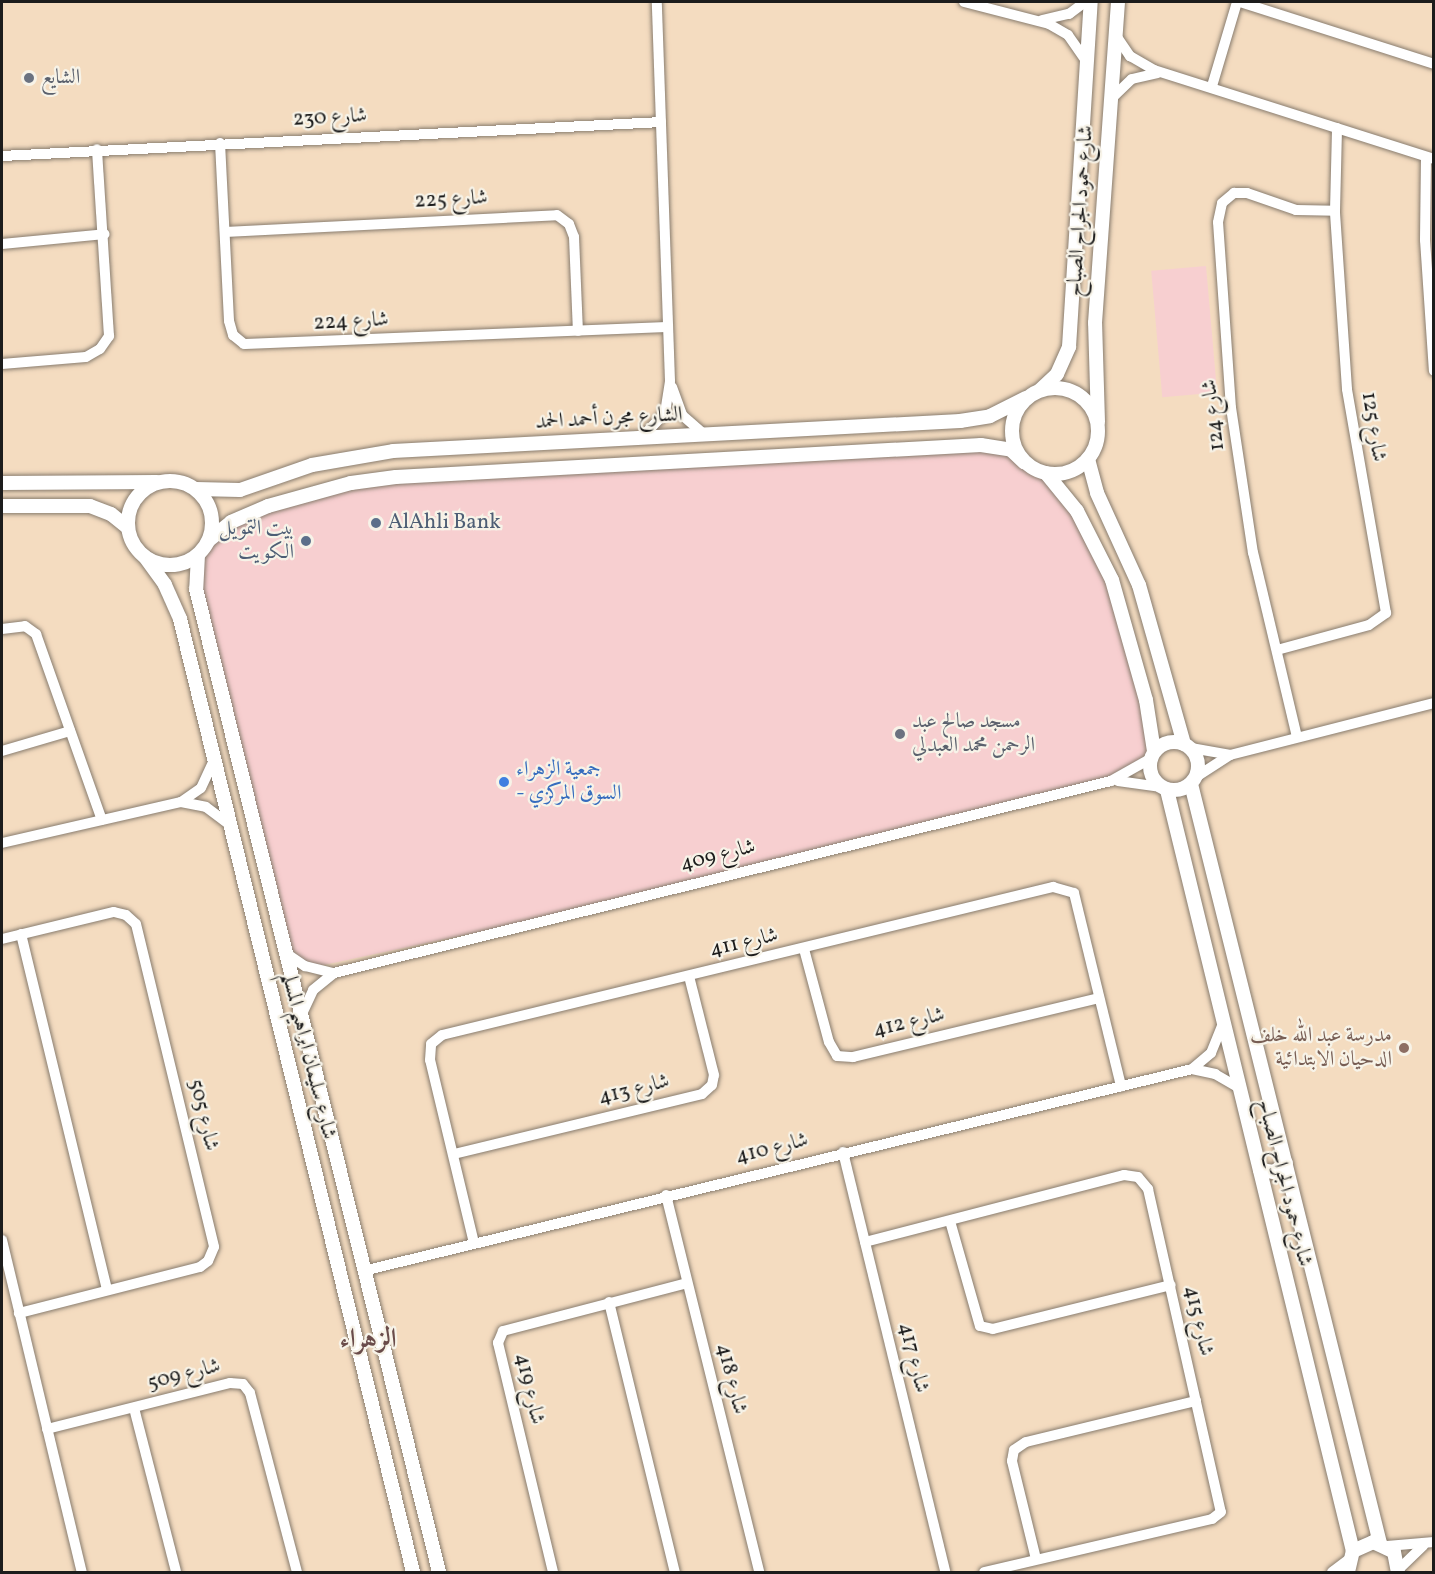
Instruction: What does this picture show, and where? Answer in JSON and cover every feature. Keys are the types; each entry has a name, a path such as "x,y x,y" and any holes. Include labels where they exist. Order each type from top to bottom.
{"street":[{"path":"640,438 655,428 665,413 670,381 657,2"},
{"path":"964,2 1039,20 1068,35 1087,62"},
{"path":"1039,20 1069,14 1085,2"},
{"name":"شارع حمود الجراح الصباح","path":"1040,390 1057,374 1069,347 1091,2"},
{"name":"شارع حمود الجراح الصباح","path":"1098,422 1094,345 1118,2"},
{"path":"1212,86 1239,2 1434,64"},
{"path":"1115,33 1130,56 1163,73 1212,86 1430,158 1425,240 1434,371"},
{"path":"1110,101 1132,79 1163,73"},
{"name":"شارع 230","path":"2,156 98,149 661,122"},
{"name":"شارع 125","path":"1277,650 1368,625 1386,613 1347,388 1335,211 1337,128"},
{"name":"شارع 224","path":"220,143 230,328 238,340 251,346 668,327"},
{"path":"2,364 86,357 105,343 111,320 98,149"},
{"name":"شارع 124","path":"1297,737 1253,553 1231,408 1218,222 1222,203 1234,193 1247,193 1296,210 1335,211"},
{"name":"شارع 225","path":"225,232 557,215 569,224 574,237 578,331"},
{"path":"2,244 105,234"},
{"path":"670,381 682,415 705,435"},
{"path":"1024,462 1012,437 1015,416 1026,398 1040,390 1055,387 1083,397 1098,422 1098,436 1088,459 1069,472 1046,473"},
{"name":"الشارع مجرن أحمد الحمد","path":"196,489 217,492 240,490 312,465 384,452 960,422 990,416 1026,398"},
{"path":"2,506 90,506 111,514 128,528 136,549 145,557 172,565 198,555 209,540 231,522 268,506 351,483 396,477 981,444 1011,450 1024,462 1046,473 1077,511 1108,571 1133,656 1152,755 1152,777 1163,788 1180,790 1230,755 1434,703"},
{"path":"1088,459 1097,493 1134,569 1188,746 1198,762 1194,781"},
{"path":"2,483 172,481 196,489 211,512 209,540"},
{"path":"128,528 132,504 148,486 159,482"},
{"name":"شارع سليمان ابراهيم المسلم","path":"198,555 196,589 439,1572"},
{"name":"شارع سليمان ابراهيم المسلم","path":"145,557 165,585 180,620 413,1572"},
{"path":"2,629 20,625 36,634 102,820"},
{"path":"1133,656 1142,650 1158,650"},
{"path":"2,751 70,731"},
{"path":"1152,755 1162,744 1188,746 1230,755"},
{"name":"شارع 409","path":"302,1014 313,990 334,973 1111,781 1152,755"},
{"path":"2,843 181,802 201,788 214,760"},
{"name":"شارع 409","path":"1111,781 1163,788"},
{"name":"شارع حمود الجراح الصباح","path":"1194,781 1354,1442 1383,1544 1394,1552 1398,1571"},
{"name":"شارع حمود الجراح الصباح","path":"1163,788 1328,1448 1350,1561"},
{"path":"181,802 206,807 230,825"},
{"name":"شارع 411","path":"474,1243 430,1060 431,1044 442,1035 1053,887 1066,888 1074,893 1121,1086"},
{"name":"شارع 505","path":"2,939 114,912 126,915 139,930 213,1252 200,1267 19,1313"},
{"path":"21,934 107,1290"},
{"name":"شارع 412","path":"804,949 829,1042 837,1056 853,1057 1099,998"},
{"name":"شارع 409","path":"287,954 304,966 334,973"},
{"name":"شارع 413","path":"454,1154 702,1094 712,1085 714,1075 690,976"},
{"path":"1192,1069 1211,1053 1222,1024"},
{"name":"شارع 410","path":"363,1271 666,1195 1192,1069 1215,1074 1239,1088"},
{"name":"شارع 417","path":"843,1152 945,1572"},
{"path":"1260,1170 1274,1172 1286,1163"},
{"name":"شارع 415","path":"865,1242 1124,1176 1138,1177 1148,1189 1221,1512 1212,1519 984,1572"},
{"name":"شارع 418","path":"666,1195 759,1572"},
{"path":"950,1221 980,1326 993,1329 1171,1285"},
{"path":"2,1240 82,1572"},
{"name":"شارع 419","path":"553,1572 498,1343 502,1331 515,1325 687,1283"},
{"path":"609,1302 675,1572"},
{"name":"شارع 509","path":"47,1429 230,1383 246,1386 297,1572"},
{"path":"1036,1560 1012,1461 1014,1450 1026,1442 1196,1401"},
{"path":"134,1408 176,1572"},
{"path":"1328,1448 1354,1442"},
{"path":"398,1513 422,1506"},
{"path":"403,1532 414,1526 428,1526"},
{"path":"1332,1572 1350,1561 1365,1543 1430,1543"},
{"path":"1398,1571 1430,1543"}],"shaded area":[{"path":"1206,266 1217,393 1162,397 1151,271"},
{"path":"981,445 1046,473 1112,580 1154,751 1134,771 600,906 319,966 303,960 292,951 195,565 209,540 231,522 351,483"}],"place":[{"name":"الشايع","path":"29,78"},
{"name":"AlAhli Bank","path":"376,523"},
{"name":"بيت التمويل الكويت","path":"306,541"},
{"name":"مسجد صالح عبد الرحمن محمد العبدلي","path":"900,734"},
{"name":"جمعية الزهراء - السوق المركزي","path":"504,782"},
{"name":"مدرسة عبد الله خلف الدحيان الابتدائية","path":"1404,1048"}],"district":[{"name":"الزهراء","path":"368,1341"}]}
